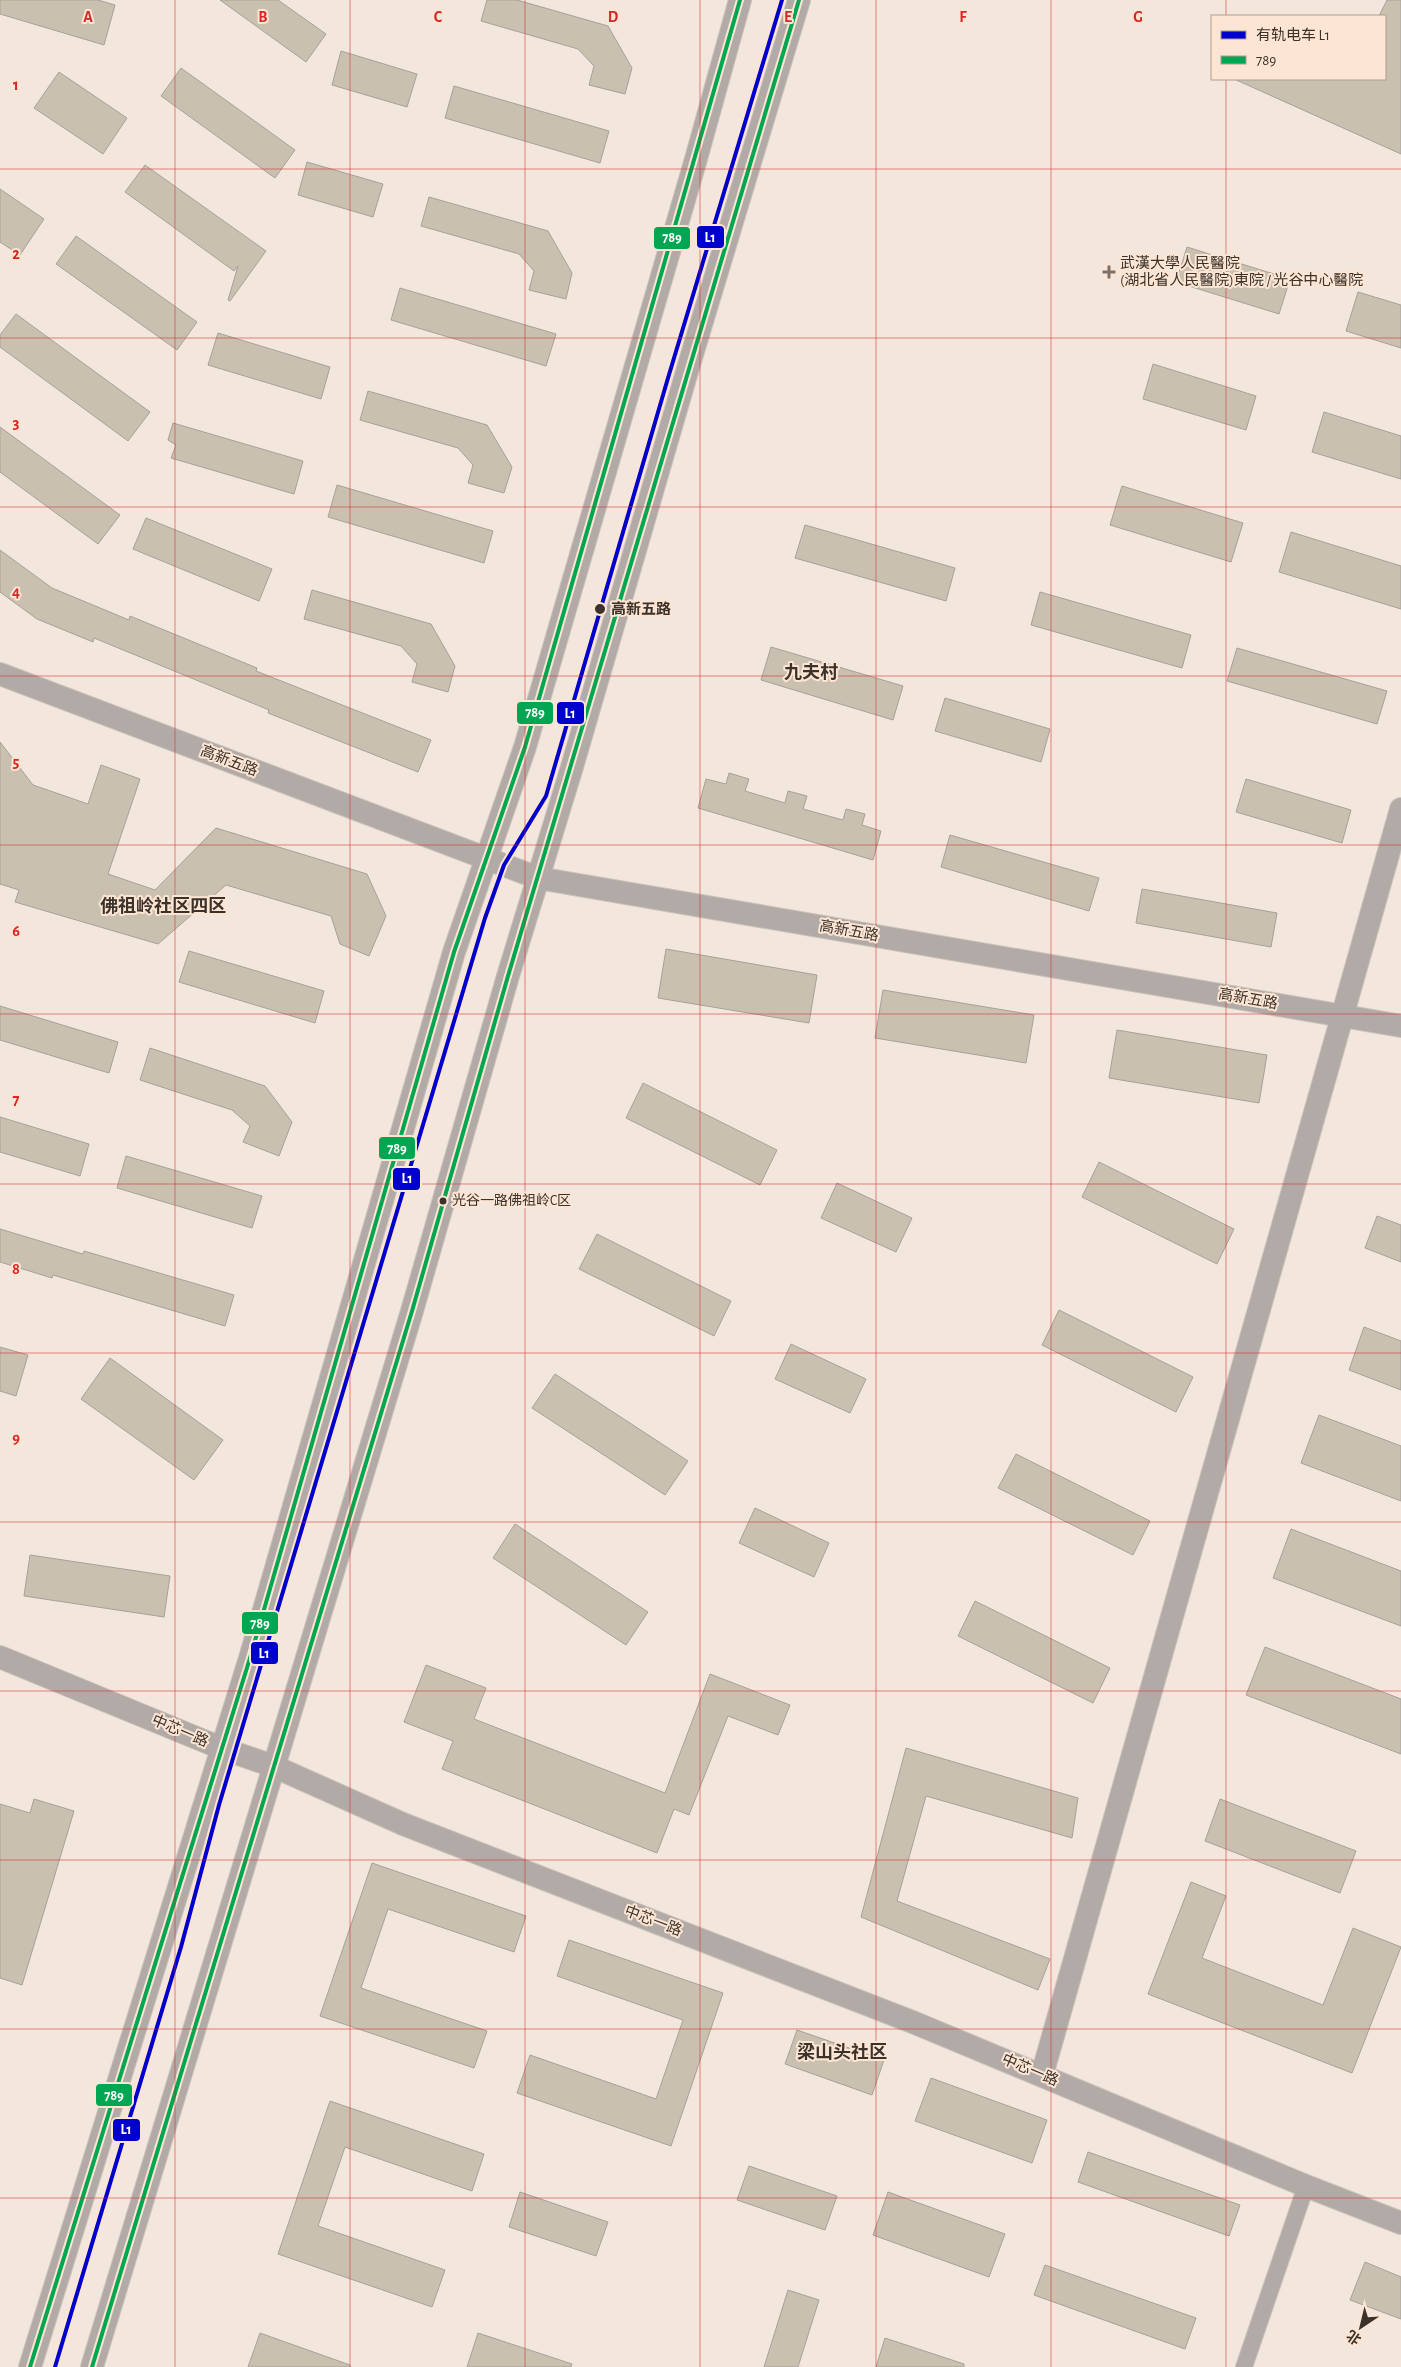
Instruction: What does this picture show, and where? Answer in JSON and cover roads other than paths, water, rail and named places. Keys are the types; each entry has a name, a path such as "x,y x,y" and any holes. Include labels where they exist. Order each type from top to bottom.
{"main road":[{"path":"30,2367 261,1620 454,952 525,747 740,0"},
{"path":"92,2367 412,1311 538,878 799,0"},
{"name":"高新五路","path":"0,674 538,878 1401,1026"},
{"path":"1048,2078 1349,1016 1401,809"},
{"path":"1349,1016 1401,859"},
{"name":"中芯一路","path":"0,1657 221,1748 273,1766 403,1824 915,2022 1306,2186 1401,2222"}],"street":[{"path":"1244,2367 1306,2186"}],"tram line":[{"name":"L1","path":"55,2367 181,1947 219,1805 485,918 504,865 546,796 668,378 782,0"}],"place":[{"name":"武漢大學人民醫院 (湖北省人民醫院)東院 / 光谷中心醫院","path":"1109,272"},
{"name":"高新五路","path":"600,609"},
{"name":"光谷一路佛祖岭C区","path":"443,1201"}],"district":[{"name":"九夫村","path":"811,673"},
{"name":"佛祖岭社区四区","path":"163,907"},
{"name":"梁山头社区","path":"842,2053"}]}
